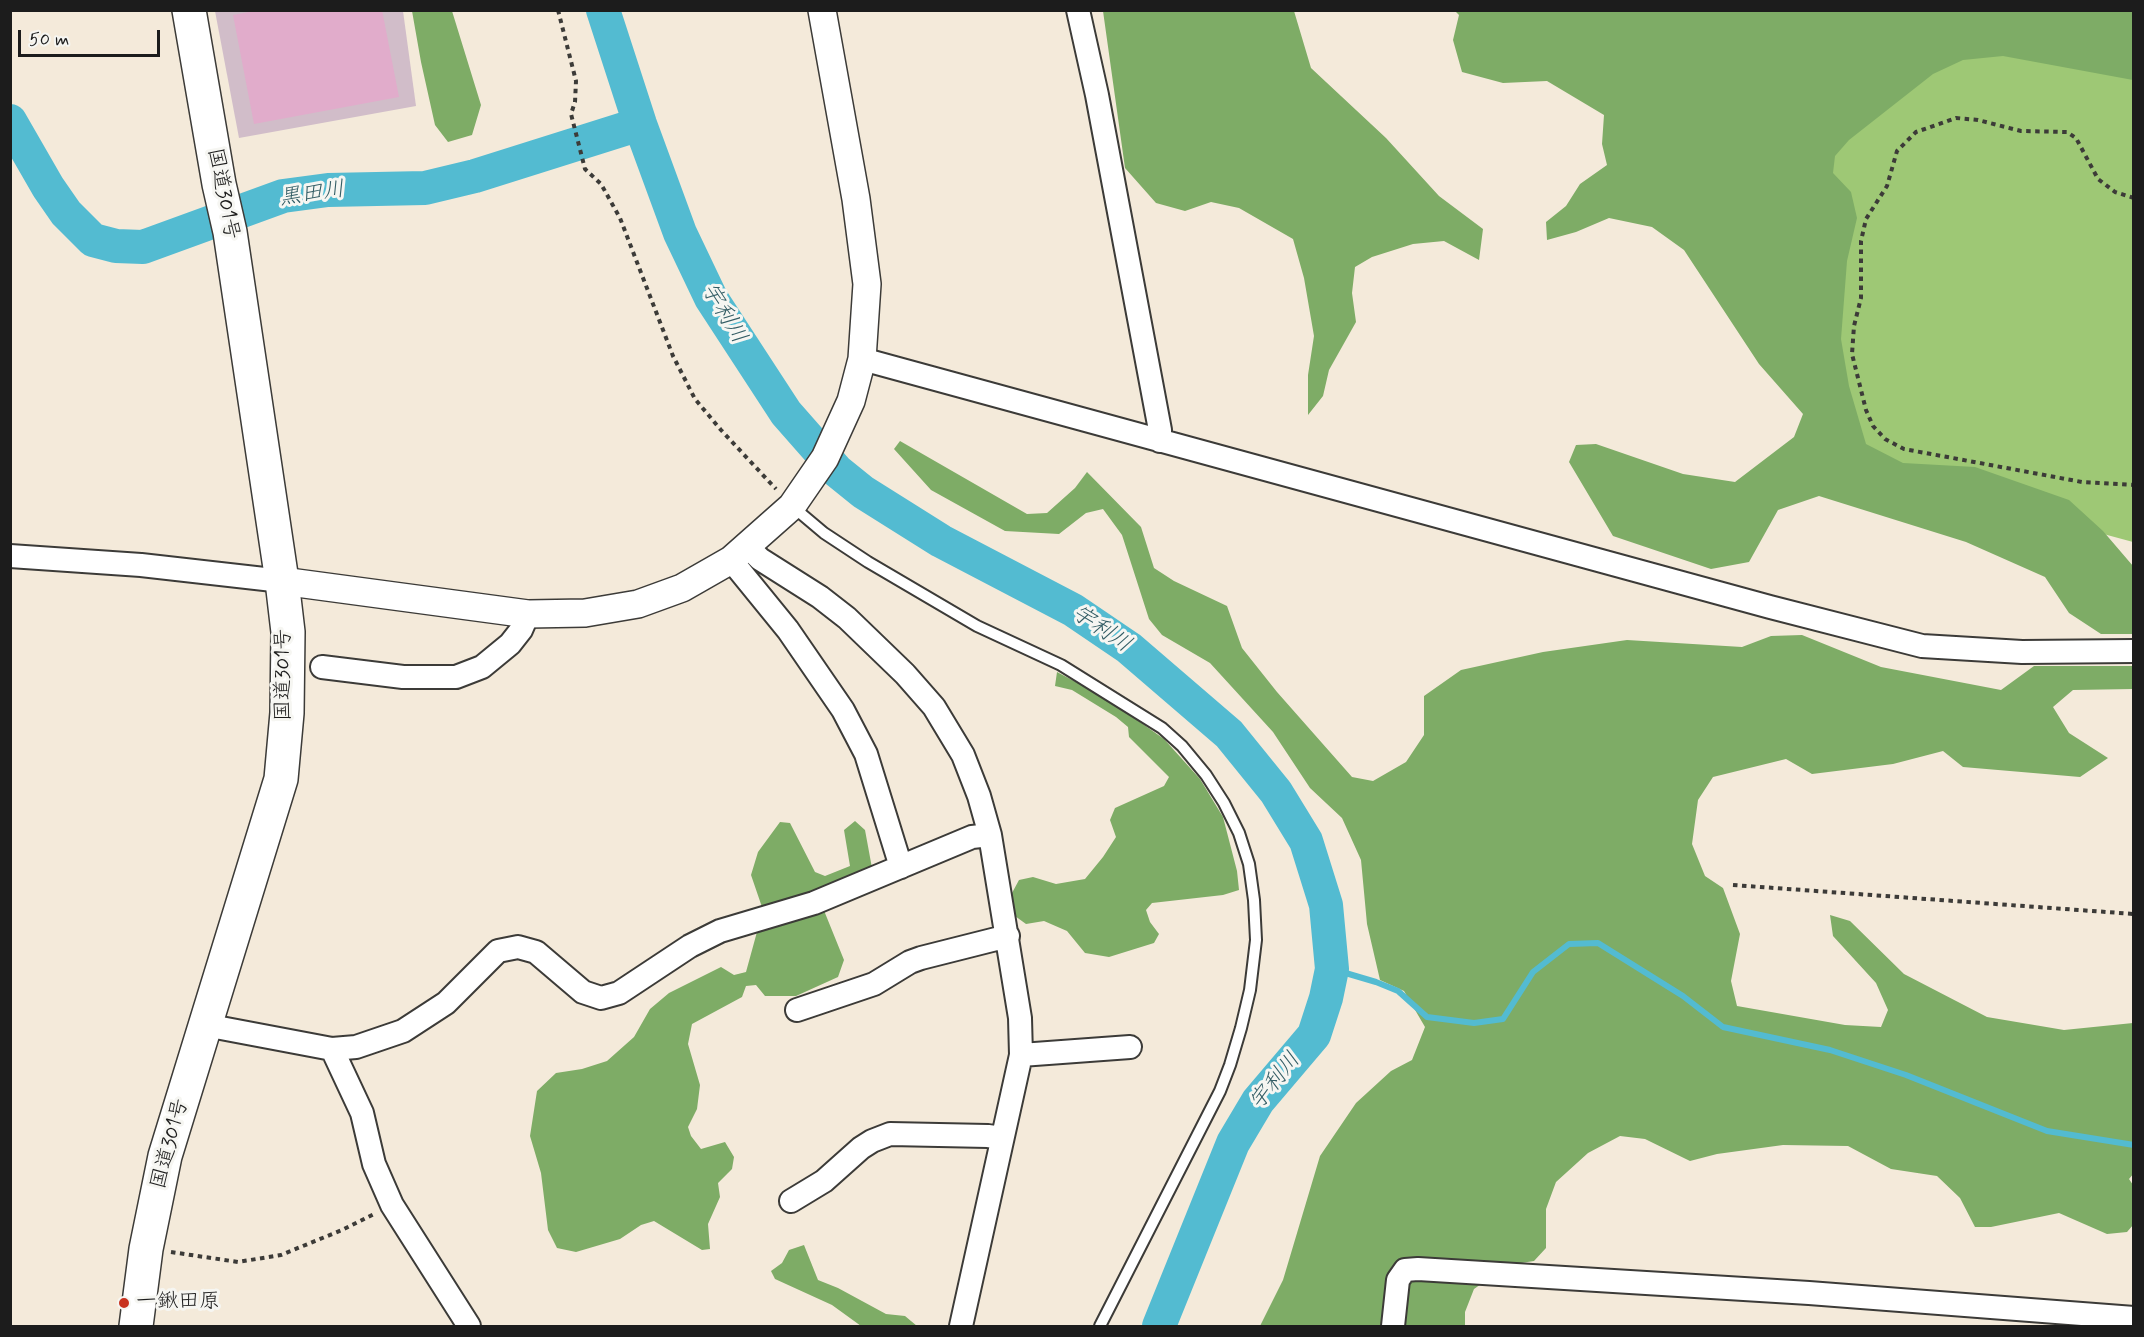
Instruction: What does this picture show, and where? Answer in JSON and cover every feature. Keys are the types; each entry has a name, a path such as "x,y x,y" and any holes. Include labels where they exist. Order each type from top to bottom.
{"highway":[{"name":"国道301号","path":"136,1326 146,1249 165,1156 281,779 287,713 288,632 282,581 230,232 219,184 189,10"}],"street":[{"path":"10,556 141,565 282,581 528,614 585,613 638,604 682,588 739,554 796,501 825,458 851,401 862,359 867,284 856,199 822,10"},
{"path":"1078,10 1097,95 1158,419 1160,441"},
{"path":"862,359 1770,607 1922,646 2022,652 2133,651"},
{"path":"739,554 760,559 820,597 847,618 905,674 934,707 963,755 979,796 990,835 1008,936 1020,1018 1021,1055 961,1326"},
{"path":"739,554 843,710 866,754 902,867"},
{"path":"322,667 403,677 456,677 482,667 510,644 528,614"},
{"path":"205,1025 332,1049 356,1047 403,1031 446,1003 498,951 518,946 536,952 583,992 601,998 619,993 690,946 720,931 814,903 972,837 990,835"},
{"path":"797,1010 874,984 910,962 921,958 1008,936"},
{"path":"1021,1055 1130,1047"},
{"path":"332,1049 362,1113 374,1164 392,1205 470,1326"},
{"path":"791,1201 824,1181 872,1141 890,1134 1002,1138"},
{"path":"1393,1326 1398,1280 1405,1270 1418,1269 1809,1293 2133,1318"}],"lane":[{"path":"796,501 824,533 868,562 977,626 1061,665 1162,728 1182,746 1206,775 1239,833 1249,864 1256,940 1250,990 1241,1028 1220,1090 1100,1326"}],"path":[{"path":"558,10 576,81 575,102 571,114 585,169 601,184 620,218 673,356 695,399 721,430 796,501"},
{"path":"2133,198 2115,192 2098,179 2076,138 2067,132 2021,131 1978,120 1956,118 1916,132 1897,151 1887,186 1866,219 1861,241 1861,298 1854,326 1852,354 1866,410 1873,426 1886,439 1904,449 2082,482 2133,485"},
{"path":"1733,885 2133,914"},
{"path":"146,1249 238,1262 281,1255 342,1230 392,1205"}],"shaded area":[{"path":"215,11 403,11 416,106 239,138"}],"green space":[{"path":"412,11 452,11 481,105 472,135 448,142 435,125"},
{"path":"1103,11 1294,11 1311,68 1386,138 1439,196 1483,229 1479,260 1444,241 1413,244 1372,257 1355,267 1352,293 1356,322 1329,370 1323,396 1308,415 1308,375 1314,336 1304,278 1293,239 1239,208 1211,202 1185,211 1156,203 1125,168"},
{"path":"1455,11 2133,11 2133,80 2003,56 1963,60 1933,74 1849,140 1835,156 1833,173 1851,192 1857,218 1847,261 1841,339 1849,386 1866,444 1903,463 1975,467 2069,500 2103,531 2133,566 2133,634 2101,634 2069,613 2045,577 1966,542 1819,496 1778,510 1749,562 1711,569 1613,536 1569,462 1576,445 1596,444 1683,474 1735,482 1794,437 1803,414 1759,364 1684,250 1652,227 1609,218 1576,232 1547,240 1546,222 1566,206 1580,184 1607,165 1602,144 1604,115 1547,81 1503,83 1462,72 1453,40 1459,15"},
{"path":"2133,11 2133,542 1897,478 1859,453 1804,121 1890,71"},
{"path":"900,441 1027,514 1047,513 1075,488 1087,472 1141,527 1154,568 1174,581 1227,606 1242,648 1277,692 1352,777 1373,781 1406,762 1424,735 1424,696 1461,670 1543,652 1627,640 1742,647 1771,636 1802,635 1881,667 2001,690 2034,666 2133,666 2133,689 2073,690 2053,707 2069,733 2108,758 2080,777 1963,767 1943,751 1893,764 1812,774 1786,759 1713,777 1698,800 1692,844 1705,876 1723,888 1740,934 1731,981 1737,1006 1845,1025 1881,1027 1888,1010 1876,983 1833,936 1830,915 1850,921 1904,974 1987,1017 2064,1030 2133,1023 2134,1173 2129,1179 2133,1185 2133,1225 2127,1232 2107,1234 2059,1213 1991,1227 1975,1227 1960,1198 1937,1176 1891,1169 1848,1146 1783,1145 1717,1154 1690,1161 1645,1139 1620,1136 1588,1153 1556,1182 1546,1209 1546,1248 1534,1261 1508,1265 1474,1289 1465,1312 1465,1326 1260,1326 1283,1280 1320,1156 1356,1103 1391,1071 1412,1060 1425,1027 1404,991 1380,980 1367,924 1361,860 1342,818 1310,788 1273,732 1210,663 1162,635 1149,619 1122,535 1103,509 1086,513 1059,534 1005,531 931,490 894,449"},
{"path":"1057,672 1106,698 1164,739 1200,779 1223,817 1237,871 1239,890 1223,895 1152,903 1146,910 1150,922 1159,934 1154,943 1109,957 1085,953 1067,931 1044,921 1026,924 1015,916 1012,893 1019,880 1033,877 1056,884 1085,879 1116,837 1110,820 1115,808 1164,786 1169,777 1129,737 1128,727 1116,717 1072,690 1055,686"},
{"path":"855,821 865,830 872,868 824,894 825,913 844,960 838,977 796,996 765,996 756,985 746,986 742,997 692,1024 688,1044 700,1085 697,1109 688,1127 691,1136 701,1149 725,1142 734,1157 732,1169 718,1183 720,1197 708,1224 710,1249 702,1250 654,1221 641,1225 620,1239 576,1252 557,1248 548,1230 541,1173 530,1136 537,1091 556,1073 582,1069 607,1061 634,1037 650,1009 669,993 721,967 734,975 746,972 763,910 751,875 758,852 780,822 790,823 815,872 825,876 850,866 844,830"},
{"path":"804,1245 818,1280 886,1314 905,1316 917,1326 861,1326 832,1305 775,1279 771,1271 782,1263 789,1250"}],"building":[{"path":"259,10 382,10 399,97 254,124 233,15"}],"waterway":[{"name":"宇利川","path":"603,10 640,124 680,233 711,298 786,413 837,471 863,492 941,541 1073,610 1129,648 1229,734 1276,792 1306,841 1326,905 1332,969 1326,998 1314,1035 1258,1101 1233,1143 1159,1326"},
{"name":"黒田川","path":"10,121 48,187 66,213 93,240 116,246 143,247 283,196 328,190 425,188 475,176 640,124"},
{"path":"1332,969 1398,991 1427,1017 1474,1023 1503,1019 1533,972 1569,944 1598,943 1683,996 1723,1027 1830,1050 1906,1075 2047,1131 2134,1145"}],"place":[{"name":"一鍬田原","path":"124,1303"}]}
